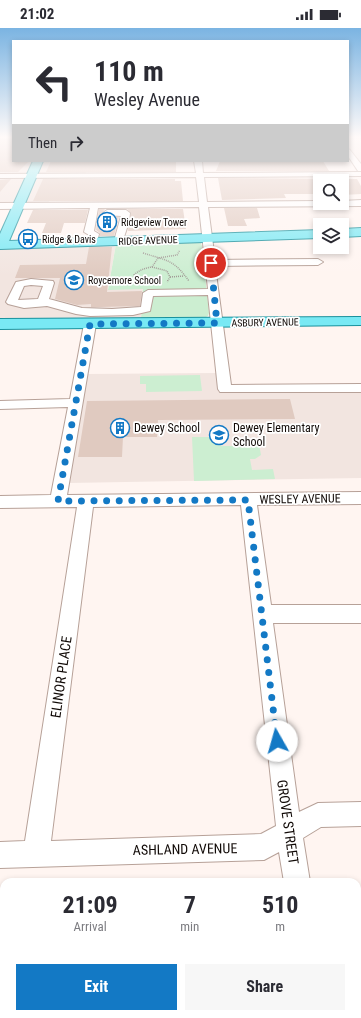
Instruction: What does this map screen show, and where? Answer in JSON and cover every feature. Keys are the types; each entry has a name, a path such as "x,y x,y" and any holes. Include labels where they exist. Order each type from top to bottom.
{"main road":[{"path":"0,245 28,183"},
{"path":"349,233 361,232"},
{"name":"RIDGE AVENUE","path":"0,245 120,237 208,237 313,234"},
{"name":"ASBURY AVENUE","path":"0,324 361,321"}],"street":[{"path":"201,183 225,390 361,388"},
{"path":"94,209 204,204 361,203"},
{"path":"0,206 94,209 126,212 120,237"},
{"path":"93,238 89,232 94,209"},
{"path":"211,263 318,262"},
{"path":"43,302 82,312 137,312 146,309 148,293 214,292"},
{"path":"58,501 90,324"},
{"path":"0,405 76,403"},
{"name":"WESLEY AVENUE","path":"0,502 361,498"},
{"name":"GROVE STREET","path":"248,500 289,831 296,878"},
{"name":"ELINOR PLACE","path":"36,853 86,501"},
{"path":"262,614 361,614"},
{"name":"ASHLAND AVENUE","path":"0,855 264,847 318,815 361,814"}],"path":[{"path":"152,267 152,264 159,257 177,255 180,251 179,244"},
{"path":"138,251 159,257 178,266 184,276 191,282"},
{"path":"145,284 135,280 134,275 143,268 152,267 167,271 170,276"},
{"path":"170,276 184,276"},
{"path":"164,284 168,281 170,276"}],"shaded area":[{"path":"0,183 56,183 47,206 0,206"},
{"path":"116,244 108,289 143,289 141,319 0,321 0,248"},
{"name":"Dewey Elementary School","path":"216,373 218,392 361,390 361,478 68,483 86,374"}],"green space":[{"path":"197,241 201,243 202,246 209,313 208,316 204,318 141,319 143,289 108,290 116,244"},
{"path":"200,375 202,391 146,392 146,384 140,384 140,376"},
{"path":"192,437 220,437 221,446 241,446 250,441 259,444 261,455 255,459 250,459 252,470 273,469 275,479 194,481"}],"building":[{"path":"0,183 7,183 0,192"},
{"path":"41,183 181,183 183,201 33,201"},
{"path":"219,183 313,183 313,194 284,194 286,198 222,200"},
{"path":"349,183 359,183 361,194 349,195"},
{"path":"224,208 257,208 260,218 244,219 247,226 228,226"},
{"name":"Ridgeview Tower","path":"99,209 105,209 102,213 104,216 119,217 114,236 100,236 100,233 96,230"},
{"path":"127,209 183,209 186,229 128,231 131,213"},
{"path":"33,210 88,210 85,223 64,223 61,233 42,233 46,223 27,223"},
{"name":"Roycemore School","path":"89,247 112,247 107,292 142,291 140,306 91,307 91,304 77,305 55,299 60,278 15,278 20,265 86,264"},
{"name":"Dewey School","path":"290,399 295,419 158,420 157,437 123,437 122,457 78,457 87,401"}],"place":[{"name":"Ridgeview Tower","path":"107,222"},
{"name":"Ridge & Davis","path":"28,239"},
{"name":"Roycemore School","path":"74,280"},
{"name":"Dewey School","path":"120,428"},
{"name":"Dewey Elementary School","path":"219,435"}],"route":[{"path":"211,263 217,323 90,324 58,501 248,500 277,741"}]}
